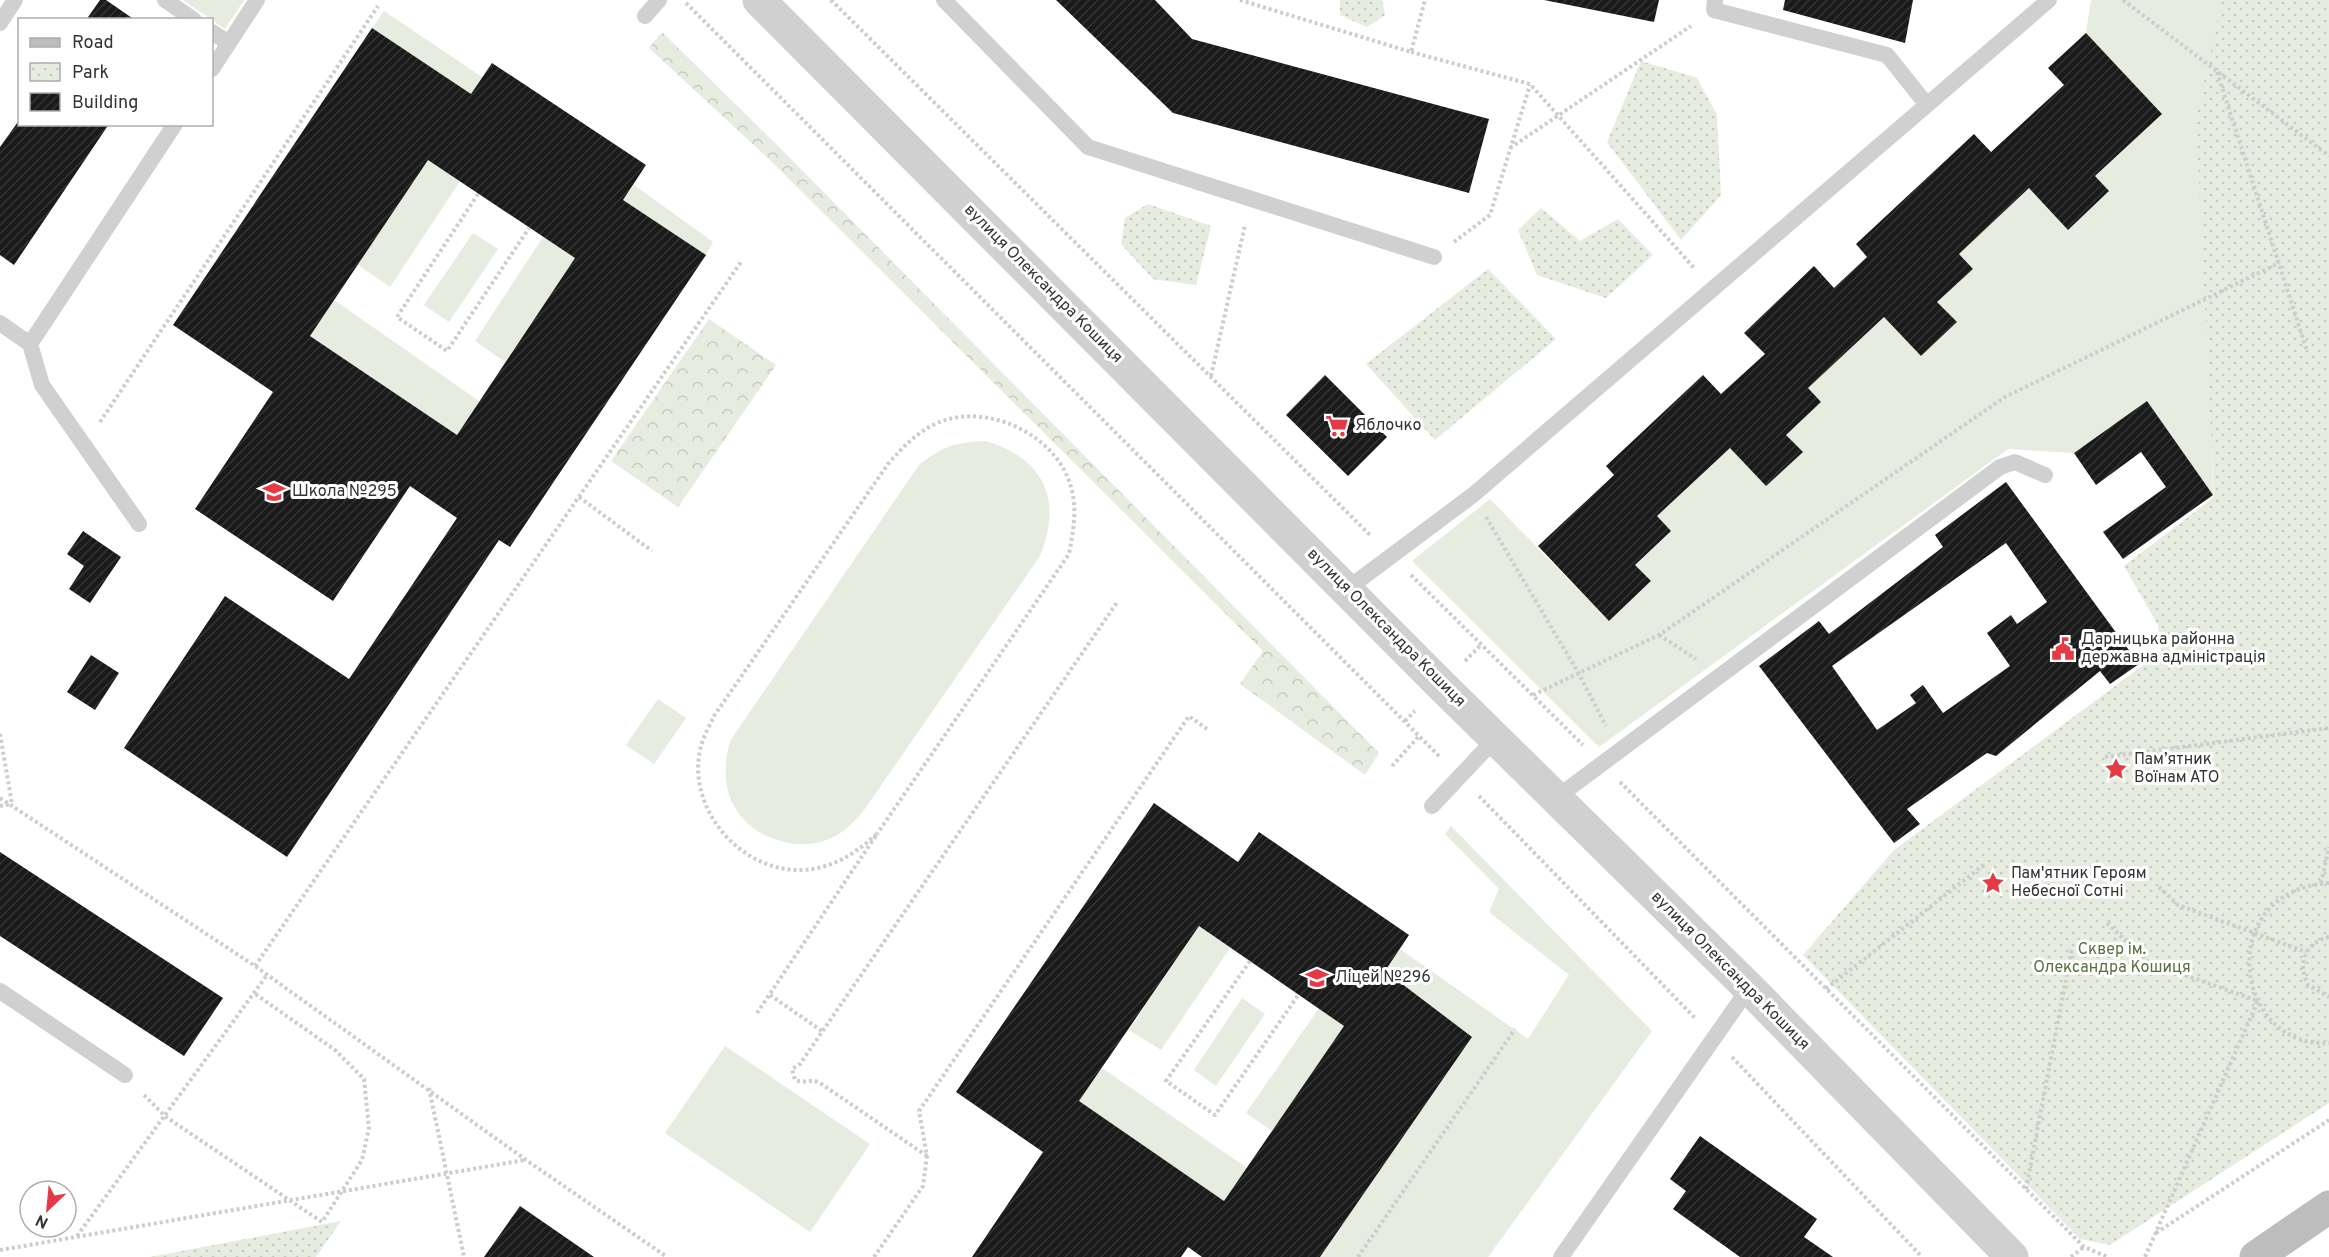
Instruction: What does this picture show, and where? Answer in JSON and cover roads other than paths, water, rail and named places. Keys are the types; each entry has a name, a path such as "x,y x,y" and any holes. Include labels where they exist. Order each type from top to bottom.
{"street":[{"name":"вулиця Олександра Кошиця","path":"759,0 1556,798 1749,988 2012,1257"},
{"path":"2256,1257 2329,1207"}],"lane":[{"path":"0,23 15,0"},
{"path":"165,0 191,18"},
{"path":"213,67 257,0"},
{"path":"645,16 659,0"},
{"path":"944,0 1088,147 1434,257"},
{"path":"1347,589 1393,558 1473,495 2049,0"},
{"path":"1715,5 1887,55 1927,105"},
{"path":"213,33 229,43"},
{"path":"30,344 174,126"},
{"path":"0,323 30,344 42,385 139,525"},
{"path":"1556,798 2000,467 2015,462 2045,475"},
{"path":"1432,806 1496,738"},
{"path":"1561,1257 1749,988"},
{"path":"0,991 125,1075"}],"place":[{"name":"Яблочко","path":"1337,426"},
{"name":"Школа №295","path":"274,492"},
{"name":"Дарницька районна державна адміністрація","path":"2063,649"},
{"name":"Пам’ятник Воїнам АТО","path":"2116,769"},
{"name":"Пам'ятник Героям Небесної Сотні","path":"1993,883"},
{"name":"Ліцей №296","path":"1317,978"}],"park label":[{"name":"Сквер ім. Олександра Кошиця","path":"2112,959"}]}
